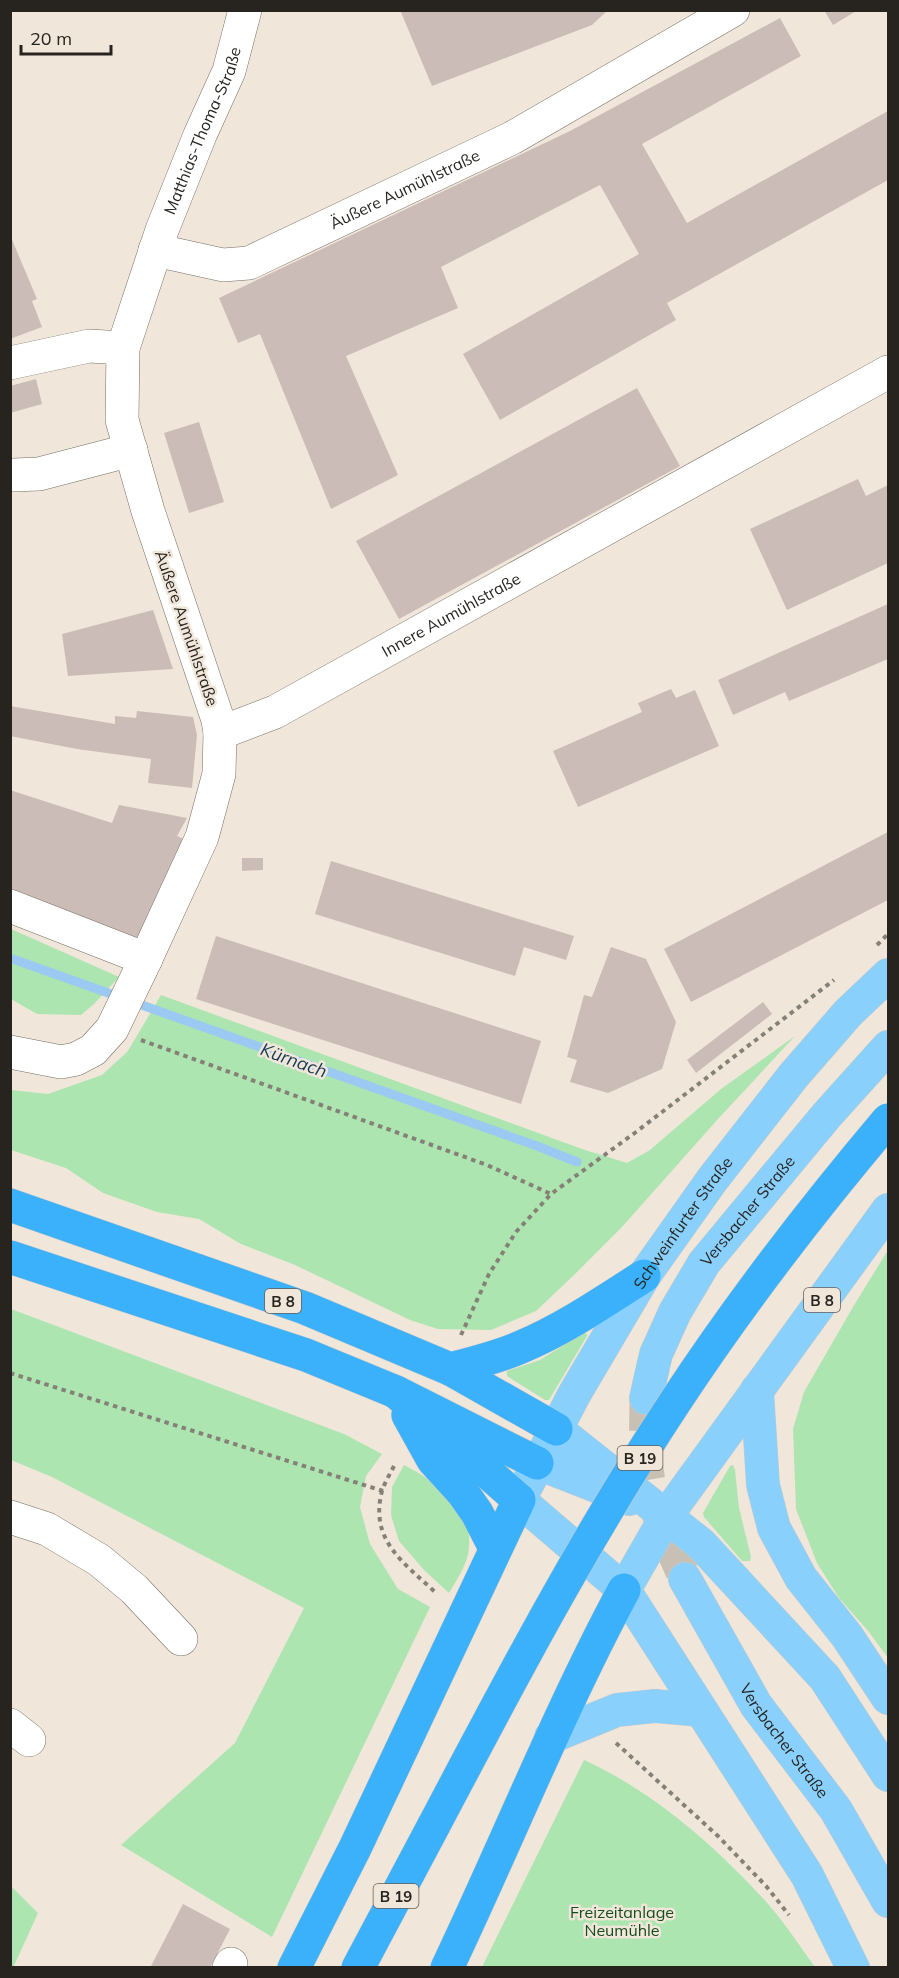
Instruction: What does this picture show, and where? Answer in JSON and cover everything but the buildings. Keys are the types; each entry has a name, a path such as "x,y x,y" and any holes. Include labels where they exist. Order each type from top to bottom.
{"highway":[{"name":"B 19","path":"358,1968 573,1567 674,1403 739,1308 836,1182 888,1120"},
{"name":"B 8","path":"10,1205 305,1308 450,1369 556,1429"},
{"path":"10,1257 306,1355 396,1392 537,1463"},
{"path":"450,1369 493,1358 523,1347 582,1315 644,1276"},
{"path":"294,1968 355,1848 519,1500 396,1392"},
{"path":"396,1392 433,1460 464,1493 495,1548"},
{"path":"447,1968 551,1737 593,1648 624,1590"}],"main road":[{"name":"Schweinfurter Straße","path":"519,1500 537,1463 644,1276 712,1180 794,1075 848,1013 881,962"},
{"name":"Versbacher Straße","path":"646,1398 656,1354 675,1312 704,1263 826,1116 888,1047"},
{"name":"B 8","path":"556,1429 667,1515 888,1210"},
{"path":"757,1390 763,1485 774,1528 801,1578 847,1636 888,1698"},
{"path":"537,1463 667,1515 701,1544 825,1678 888,1775"},
{"path":"519,1500 624,1590 807,1875 854,1968"},
{"path":"624,1590 667,1515"},
{"name":"Versbacher Straße","path":"685,1579 756,1705 836,1810 888,1901"},
{"path":"551,1737 617,1710 655,1706 700,1710"}],"street":[{"name":"Matthias-Thoma-Straße","path":"155,250 200,135 229,71 245,10"},
{"name":"Äußere Aumühlstraße","path":"220,733 218,720 152,522 122,420 123,348 155,250 223,265 249,263 512,138 733,10"},
{"path":"10,363 89,346 123,348"},
{"name":"Innere Aumühlstraße","path":"220,733 275,712 888,372"},
{"path":"14,475 39,474 130,450"},
{"path":"10,1052 61,1062 76,1059 93,1050 115,1023 202,837 219,774 220,733"},
{"path":"10,906 144,963"},
{"path":"10,1517 46,1529 99,1560 134,1589 181,1639"}],"path":[{"path":"881,962 888,934"},
{"path":"460,1335 489,1274 516,1232 551,1194 645,1125 837,977"},
{"path":"115,1023 487,1165 551,1194"},
{"path":"10,1373 382,1491"},
{"path":"394,1466 382,1491 379,1515 381,1531 394,1554 435,1592"},
{"path":"608,1737 719,1837 766,1886 795,1923"}],"green space":[{"path":"11,929 119,977 81,1015 37,1014 11,999"},
{"path":"161,995 582,1149 627,1163 650,1150 721,1089 795,1036 622,1227 536,1311 491,1330 438,1329 410,1320 295,1265 241,1244 199,1219 157,1212 103,1193 66,1168 11,1150 11,1090 48,1094 102,1075 128,1051"},
{"path":"888,1250 888,1658 839,1598 817,1563 796,1509 793,1429 804,1392"},
{"path":"11,1309 344,1434 382,1454 366,1476 360,1507 370,1544 398,1589 430,1607 272,1937 121,1845 235,1743 304,1608 52,1477 11,1460"},
{"path":"583,1333 587,1336 549,1400 545,1400 507,1376 507,1371 540,1360"},
{"path":"404,1465 441,1489 460,1512 466,1525 469,1539 468,1554 463,1569 449,1593 424,1570 399,1541 391,1515 392,1487"},
{"path":"733,1465 750,1561 742,1561 703,1513 730,1466"},
{"name":"Freizeitanlage Neumühle","path":"584,1760 635,1788 706,1842 768,1904 815,1967 482,1967"},
{"path":"10,1885 38,1913 13,1968 10,1967"}],"waterway":[{"name":"Kürnach","path":"10,958 577,1162"}],"tunnel":[{"path":"646,1398 646,1451 649,1482 660,1519 685,1579"}]}
